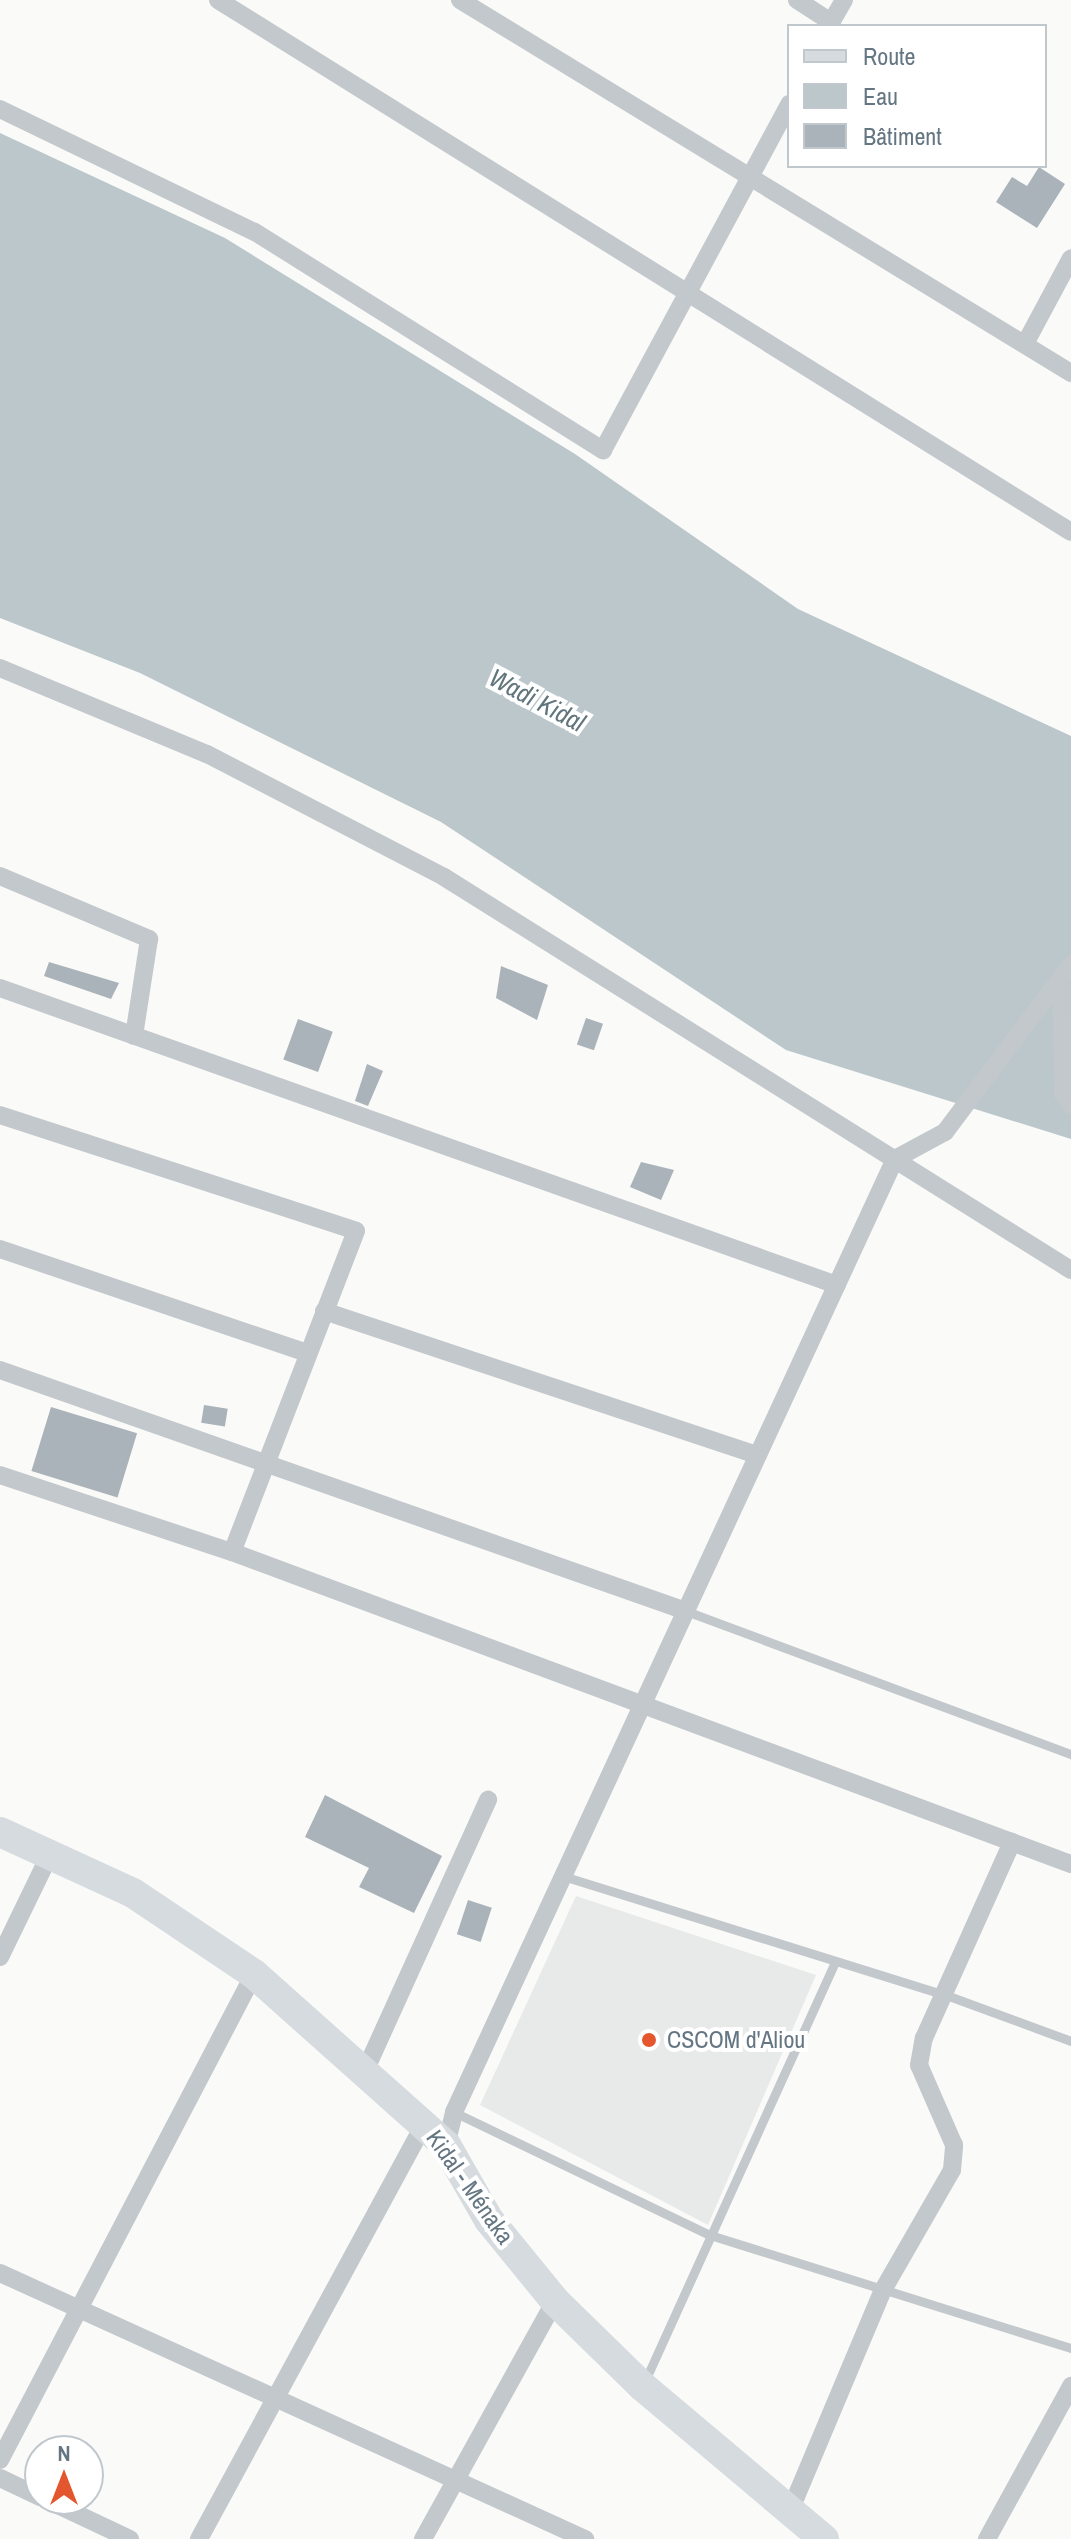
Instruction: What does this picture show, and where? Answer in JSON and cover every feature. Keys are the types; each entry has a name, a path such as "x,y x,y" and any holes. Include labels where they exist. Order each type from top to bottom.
{"main road":[{"name":"Kidal - Ménaka","path":"0,1832 133,1893 254,1974 425,2123 446,2145 489,2220 555,2301 642,2386 824,2539"}],"street":[{"path":"218,0 1071,532"},
{"path":"460,0 749,181 1026,342 1071,373"},
{"path":"797,0 830,24 844,0"},
{"path":"0,109 255,232 603,450 689,296 787,108"},
{"path":"1026,342 1071,258"},
{"path":"0,668 207,754 444,877 1071,1270"},
{"path":"0,876 149,939 134,1036"},
{"path":"446,2145 454,2112 895,1159 945,1132 1061,984 1071,964"},
{"path":"1061,984 1063,1094 1071,1105"},
{"path":"0,988 837,1285"},
{"path":"0,1115 356,1231 262,1467 232,1552"},
{"path":"0,1249 307,1353"},
{"path":"324,1311 758,1455"},
{"path":"0,1370 262,1467 686,1611"},
{"path":"0,1475 232,1552 1071,1864"},
{"path":"365,2071 488,1800"},
{"path":"790,2511 883,2290 952,2170 954,2145 919,2065 1012,1842"},
{"path":"0,1957 50,1854"},
{"path":"0,2460 254,1974"},
{"path":"199,2539 425,2123"},
{"path":"0,2273 76,2310 459,2477 585,2539"},
{"path":"423,2539 555,2301"},
{"path":"987,2539 1071,2386"},
{"path":"0,2478 24,2489"},
{"path":"78,2515 130,2539"}],"lane":[{"path":"686,1611 1071,1754"},
{"path":"563,1876 946,1995 1071,2041"},
{"path":"642,2386 835,1961"},
{"path":"454,2112 710,2235 1071,2348"}],"shaded area":[{"name":"CSCOM d'Aliou","path":"576,1896 816,1975 708,2225 480,2105"}],"water":[{"name":"Wadi Kidal","path":"0,133 225,238 575,454 798,609 1071,736 1071,1139 786,1050 441,822 140,673 0,618"}],"building":[{"path":"1038,168 1065,184 1037,228 996,202 1012,177 1027,186"},
{"path":"49,962 119,983 111,999 44,976"},
{"path":"501,966 548,985 537,1020 496,998"},
{"path":"586,1018 603,1024 594,1050 577,1044"},
{"path":"298,1019 333,1032 318,1072 283,1059"},
{"path":"367,1064 383,1071 368,1106 355,1101"},
{"path":"641,1162 674,1170 661,1200 630,1187"},
{"path":"204,1405 228,1409 225,1427 201,1423"},
{"path":"51,1407 137,1433 117,1497 31,1471"},
{"path":"325,1795 442,1856 414,1913 359,1887 369,1868 305,1837"},
{"path":"468,1900 492,1908 481,1942 457,1934"}],"place":[{"name":"CSCOM d'Aliou","path":"649,2040"}]}
